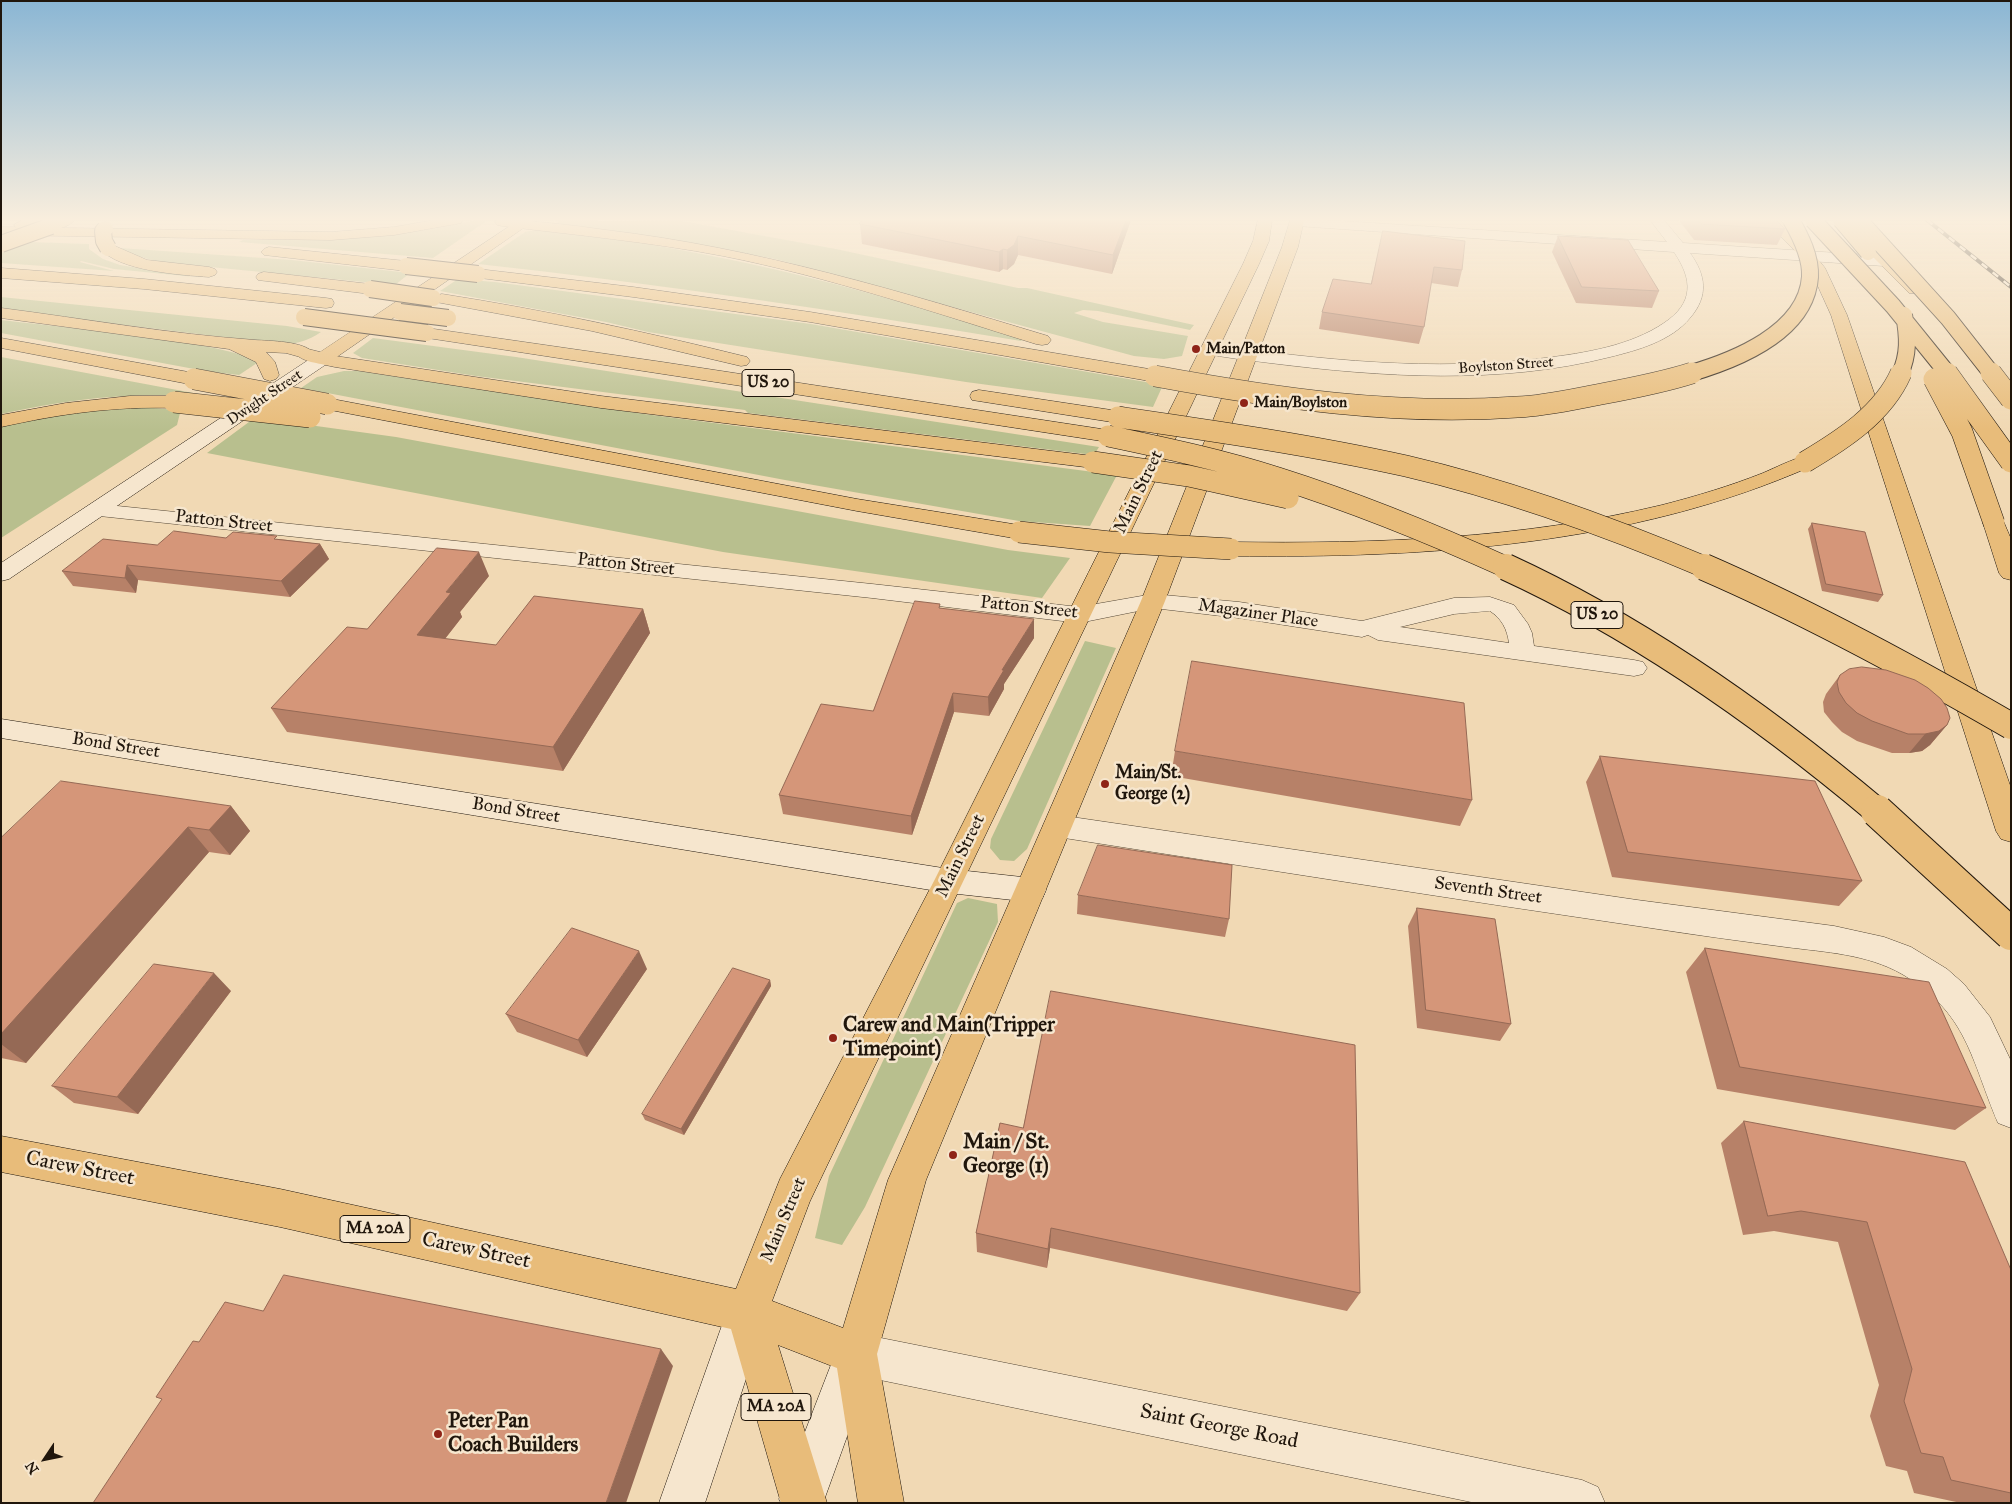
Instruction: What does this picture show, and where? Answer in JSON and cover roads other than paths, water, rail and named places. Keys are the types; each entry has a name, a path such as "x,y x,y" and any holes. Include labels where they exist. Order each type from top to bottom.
{"main road":[{"name":"US 20","path":"37,290 180,303 304,317 1113,426 1283,442 1366,457 1462,481 1578,517 1697,562 1808,614 1898,660 2011,726"},
{"path":"198,290 345,305"},
{"path":"379,290 494,307 642,336 740,361"},
{"name":"Dwight Street","path":"313,356 411,290"},
{"path":"612,290 810,317 1228,390 1303,400 1385,407 1464,409 1509,408 1555,403 1659,383 1710,368 1732,359 1767,340 1792,318 1805,297 1806,290"},
{"path":"872,290 1155,376"},
{"name":"Main Street","path":"747,1312 794,1192 949,881 1238,290"},
{"path":"881,1503 856,1354 907,1180 1153,601 1274,290"},
{"path":"1828,290 1839,315 2011,831"},
{"path":"1877,290 1932,375 1955,415 1978,474 2011,573"},
{"path":"1879,290 1946,369 2011,462"},
{"path":"1,343 894,512 1019,532 1110,542 1231,549 1333,549 1480,540 1565,529 1646,515 1704,501 1762,482 1805,462 1842,440 1870,417 1893,390 1907,359 1908,346 1907,323 1892,290"},
{"path":"1915,290 2011,381"},
{"path":"1924,290 1974,349 2011,399"},
{"name":"US 20","path":"365,308 465,320 759,363"},
{"path":"1,313 224,343 288,348 335,362 601,402 1093,462 1160,471 1238,486 1312,505 1452,555 1533,592 1709,684"},
{"path":"224,343 261,355 266,362 270,375"},
{"name":"US 20","path":"962,394 1113,426 1206,457 1270,474 1350,500 1422,528 1487,557 1568,599 1652,647 1709,684 1796,746 1874,809 1946,872 2011,934"},
{"path":"1,421 89,404 128,401 174,402 310,417 608,458"},
{"name":"Carew Street","path":"1,1154 280,1208 747,1312 856,1354"},
{"name":"MA 20A","path":"747,1312 803,1501"}],"street":[{"name":"Boylston Street","path":"1209,349 1342,366 1436,370 1525,366 1601,354 1626,347 1659,333 1676,322 1687,311 1695,290"},
{"name":"Dwight Street","path":"1,553 270,375 313,356"},
{"name":"Dwight Street","path":"1,574 98,510 313,356"},
{"name":"Patton Street","path":"98,510 872,591 1079,615 1153,601"},
{"name":"Magaziner Place","path":"1153,601 1239,610 1634,668"},
{"name":"Magaziner Place","path":"1362,629 1454,606 1490,604 1505,610 1516,624 1520,633 1523,653"},
{"name":"Bond Street","path":"1,728 949,881 1031,890"},
{"name":"Seventh Street","path":"1058,826 1612,909 1853,942 1888,951 1915,965 1942,984 1966,1007 1983,1037 2011,1111"},
{"name":"Main Street","path":"682,1503 747,1312"},
{"path":"803,1501 856,1354"},
{"name":"Saint George Road","path":"856,1354 1396,1463 1582,1503"}],"place":[{"name":"Main/Patton","path":"1196,349"},
{"name":"Main/Boylston","path":"1244,403"},
{"name":"Main/St. George (2)","path":"1105,784"},
{"name":"Carew and Main(Tripper Timepoint)","path":"833,1038"},
{"name":"Main / St. George (1)","path":"953,1155"},
{"name":"Peter Pan Coach Builders","path":"438,1434"}]}
